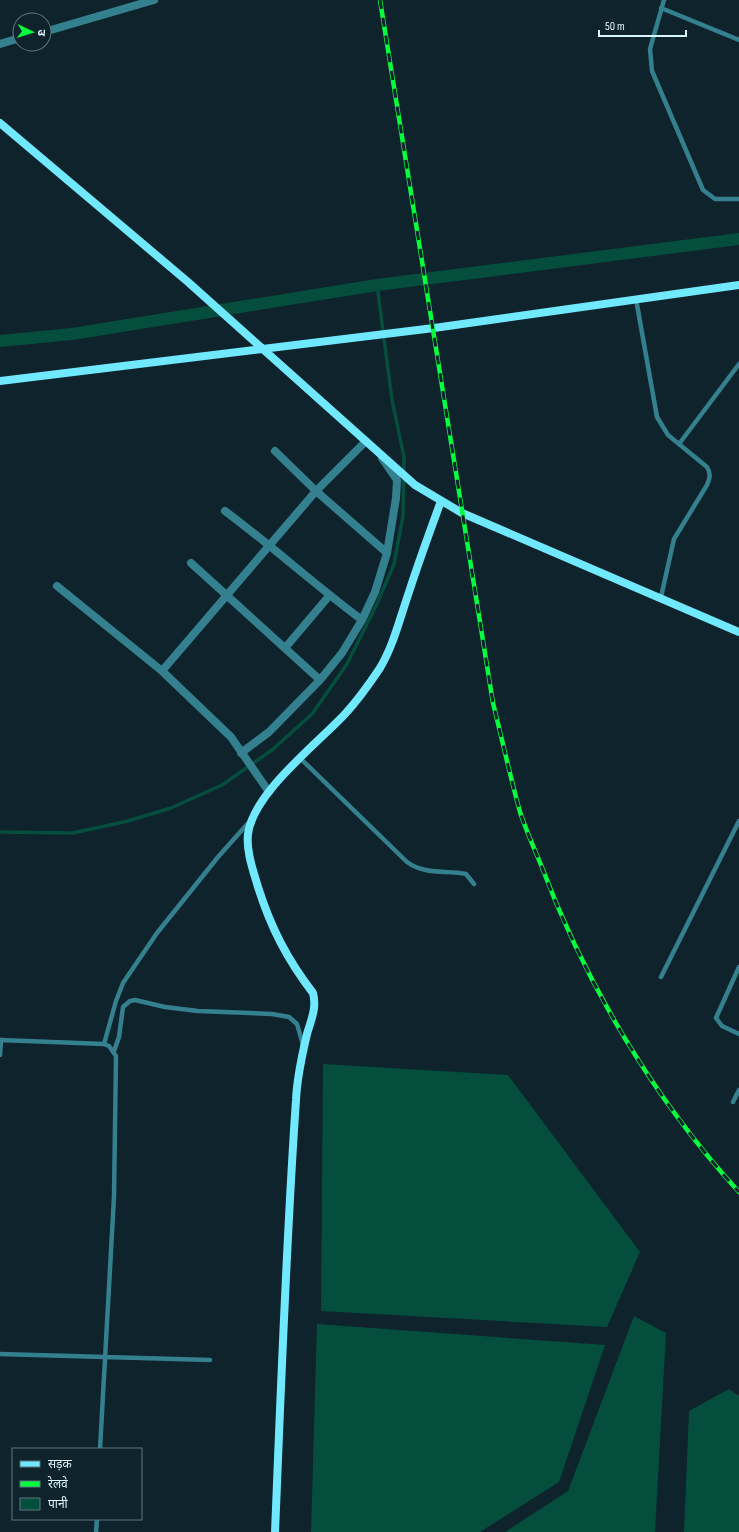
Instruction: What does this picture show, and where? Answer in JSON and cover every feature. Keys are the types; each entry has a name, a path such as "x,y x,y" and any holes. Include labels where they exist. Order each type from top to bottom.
{"main road":[{"path":"0,124 188,282 366,441 395,469 415,485 462,513 661,597 739,632"},
{"path":"0,381 407,331 739,285"},
{"path":"275,1532 280,1383 296,1098 304,1050 315,1007 315,999 313,993 285,954 265,909 248,851 248,836 251,819 269,792 346,712 380,668 391,647 422,550 441,501"}],"street":[{"path":"52,30 154,0"},
{"path":"0,44 12,40"},
{"path":"162,671 316,491 366,441"},
{"path":"276,451 316,491 387,553"},
{"path":"244,756 334,665 362,620 375,592 387,553 398,485 396,477 381,456"},
{"path":"225,510 271,545 329,596 362,620"},
{"path":"192,563 320,680"},
{"path":"57,586 162,671 231,737 256,776 269,792"},
{"path":"285,648 329,596"}],"lane":[{"path":"664,0 650,49 652,71 703,190 715,199 739,199"},
{"path":"661,8 739,40"},
{"path":"636,299 654,408 663,428 679,444 707,467 710,478 674,539 661,597"},
{"path":"679,444 739,364"},
{"path":"301,759 413,867 429,872 466,874 474,884"},
{"path":"104,1044 119,992 130,973 157,933 218,857 251,819"},
{"path":"661,977 739,821"},
{"path":"739,967 716,1018 722,1026 739,1034"},
{"path":"100,1448 107,1357 109,1265 114,1197 116,1064 114,1052 119,1037 123,1007 130,1000 135,1000 165,1007 198,1011 289,1016 297,1024 304,1050"},
{"path":"0,1055 0,1040 104,1044 114,1052"},
{"path":"733,1102 739,1090"},
{"path":"0,1354 210,1360"},
{"path":"96,1520 96,1532"}],"water":[{"path":"323,1064 508,1075 640,1252 607,1327 321,1311"},
{"path":"634,1316 666,1333 655,1532 505,1532 568,1491"},
{"path":"317,1324 605,1345 559,1482 480,1532 311,1532"},
{"path":"729,1389 739,1396 739,1532 684,1532 689,1411"}],"waterway":[{"path":"0,341 72,334 377,285 739,239"},
{"path":"0,832 73,833 128,821 171,808 222,785 272,750 312,714 347,664 376,606 394,564 403,516 404,457 392,400 377,285"}],"railway":[{"path":"380,0 493,703 520,812 559,909 579,953 625,1038 650,1079 678,1118 739,1192"}]}
